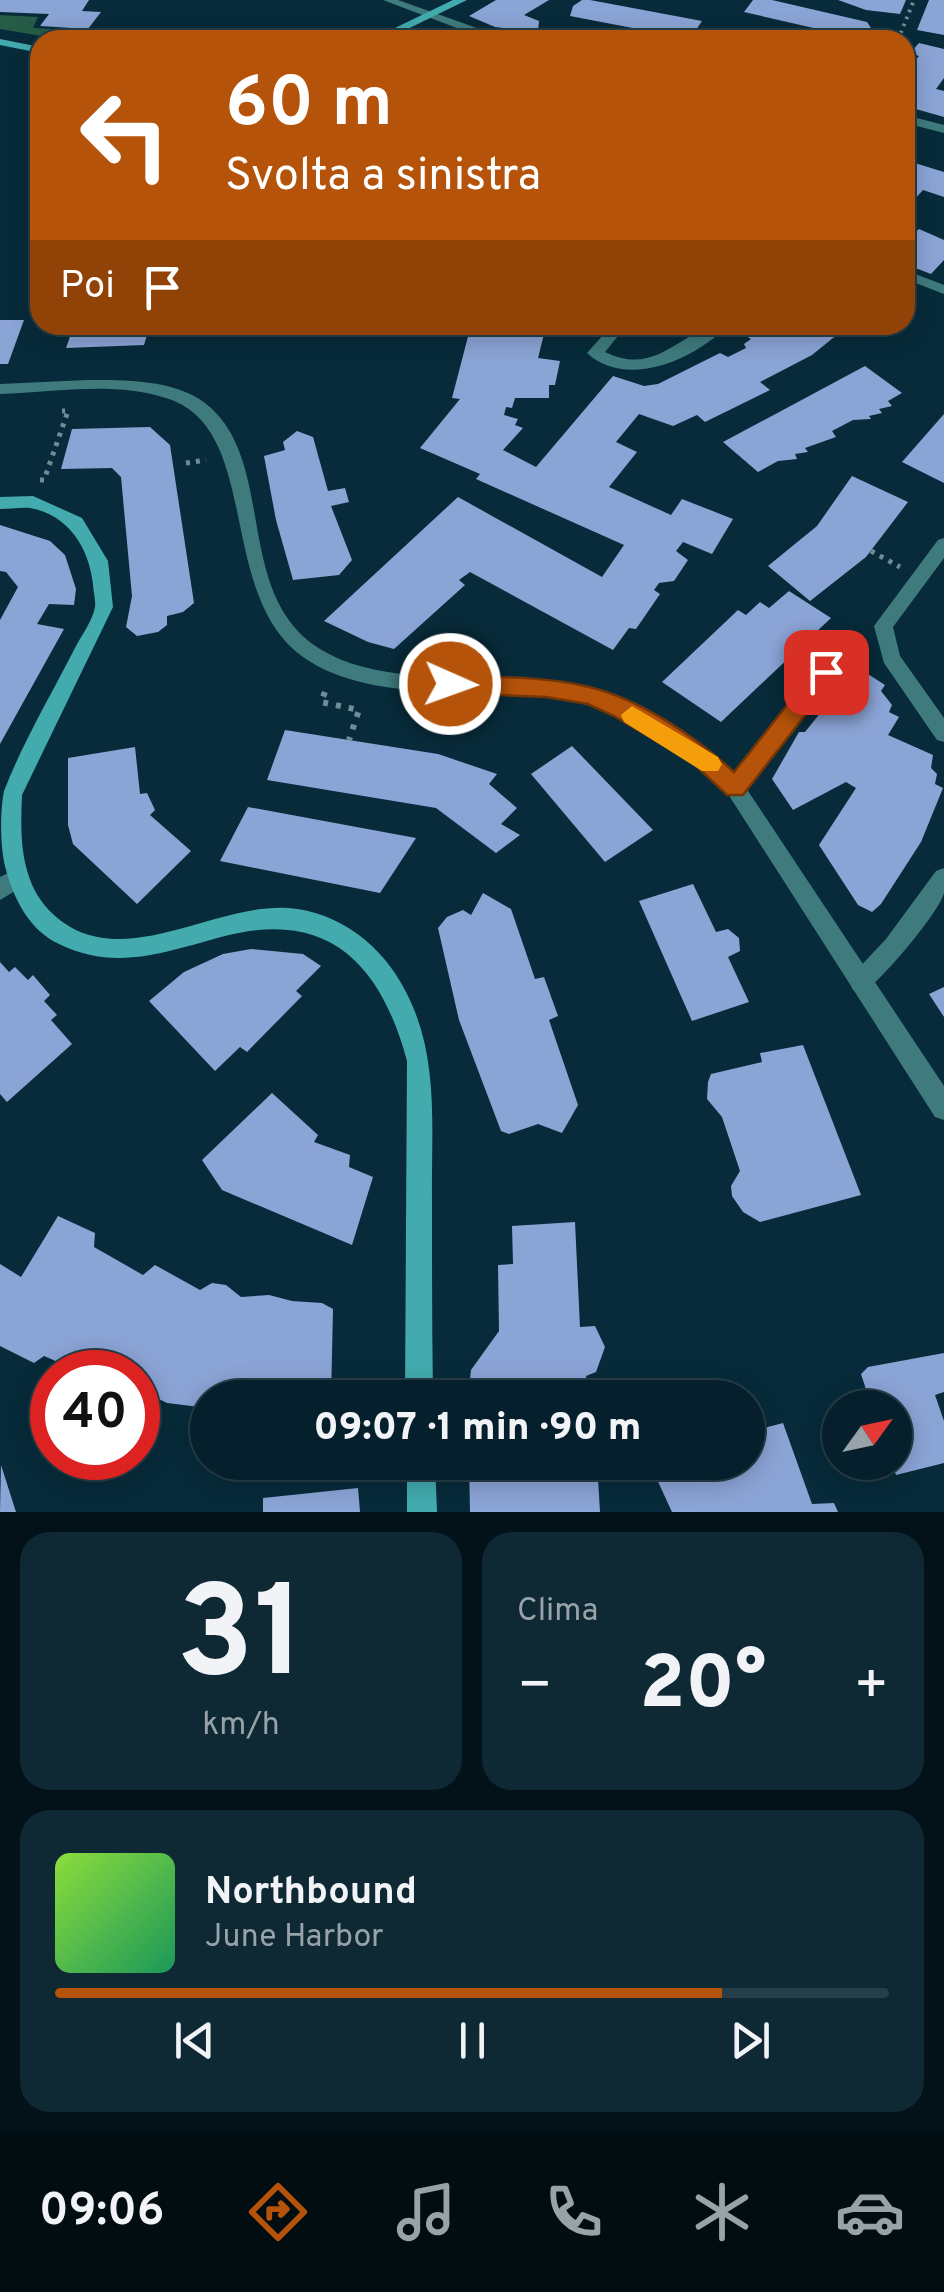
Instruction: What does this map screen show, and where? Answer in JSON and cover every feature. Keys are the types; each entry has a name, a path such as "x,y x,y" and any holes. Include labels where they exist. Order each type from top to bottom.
{"main road":[{"path":"401,30 462,0"},
{"path":"0,42 30,48"},
{"path":"0,503 33,502 76,522 99,561 104,608 12,795 6,823 6,886 50,928 93,950 147,947 251,920 277,918 314,924 343,936 368,954 393,984 410,1020 419,1061 419,1380"},
{"path":"421,1480 422,1512"}],"street":[{"path":"388,0 470,30"},
{"path":"915,122 944,129"},
{"path":"915,278 944,290"},
{"path":"611,335 594,353 625,366 655,360 708,335"},
{"path":"0,389 132,388 177,394 212,416 224,437 267,604 289,635 312,654 384,680 546,688 590,696 622,709 700,755 735,788 944,1108"},
{"path":"944,545 883,626 892,658 944,734"},
{"path":"861,982 894,947 944,878"}],"lane":[{"path":"735,788 826,672"}],"path":[{"path":"902,30 914,0"},
{"path":"33,480 44,480 68,411 52,410"},
{"path":"186,463 207,459"},
{"path":"325,692 321,702 358,710 349,740"}],"green space":[{"path":"0,15 38,17 33,28 68,30 30,30 30,34 0,29"}],"building":[{"path":"0,0 89,0 82,11 101,12 88,29 40,26 49,14 0,12"},
{"path":"496,0 549,0 524,15 539,21 538,30 495,27 469,16"},
{"path":"590,0 702,21 696,30 643,30 570,16 573,6"},
{"path":"753,0 772,0 867,22 872,30 823,30 744,12"},
{"path":"838,0 906,0 900,14 866,10"},
{"path":"929,0 944,0 944,35 917,30"},
{"path":"919,43 944,49 944,78 936,89 944,91 944,117 915,109 915,61 919,56 915,55"},
{"path":"915,163 944,172 944,197 923,190 915,199"},
{"path":"919,229 944,240 944,260 931,274 915,268 915,233"},
{"path":"0,320 24,320 8,364 0,364"},
{"path":"71,335 147,335 144,345 66,348"},
{"path":"186,335 258,335 258,337"},
{"path":"468,335 544,335 538,358 560,361 555,385 549,385 549,398 515,398 504,415 518,419 515,425 523,428 503,450 536,467 613,376 644,386 658,384 720,353 728,357 746,348 744,344 751,339 745,335 837,335 812,355 760,382 770,390 705,422 697,415 673,426 639,414 616,442 637,452 609,487 671,515 682,499 733,519 712,554 683,542 676,551 688,560 674,581 659,583 654,590 660,594 636,629 629,628 613,650 470,572 459,580 465,585 394,649 368,642 324,621 458,497 602,577 624,545 476,479 480,474 420,448 460,399 452,398"},
{"path":"865,366 902,393 888,401 892,406 879,409 882,413 869,416 871,419 853,420 832,431 836,437 805,448 808,452 795,454 797,459 778,461 758,472 723,442"},
{"path":"944,414 944,483 902,462"},
{"path":"150,427 170,445 194,603 183,612 167,616 167,625 158,632 137,636 126,627 132,596 121,477 112,468 61,469 72,429"},
{"path":"297,431 313,437 328,491 345,488 349,502 331,506 352,560 339,575 293,580 264,456 285,450 283,442"},
{"path":"852,476 908,502 866,557 810,601 768,566 817,526"},
{"path":"0,525 50,541 65,555 76,589 74,605 49,604 37,624 64,629 0,744 0,620 18,587 6,572 0,571"},
{"path":"789,591 831,618 721,722 662,682 738,610 746,615 760,602 769,608"},
{"path":"857,667 885,685 881,691 892,705 889,712 899,717 888,735 933,755 935,784 943,788 921,842 872,912 858,905 819,845 856,788 846,782 793,810 772,779 799,732 805,732"},
{"path":"285,730 438,754 497,774 489,784 517,808 501,824 520,835 496,853 436,808 267,780"},
{"path":"572,746 653,830 605,862 531,774"},
{"path":"135,747 140,794 147,793 155,810 150,815 191,851 137,904 73,844 68,825 68,758"},
{"path":"248,807 416,838 380,893 220,861"},
{"path":"693,884 716,932 728,929 739,938 740,951 728,957 749,1002 692,1021 639,901"},
{"path":"483,893 511,909 535,979 544,977 558,1016 549,1020 578,1105 562,1133 538,1124 509,1134 501,1131 459,1020 438,928 447,917 463,910 471,915"},
{"path":"251,949 303,954 321,966 296,991 302,996 247,1052 240,1047 215,1071 149,1001 184,972 223,954"},
{"path":"0,962 9,972 15,967 28,980 33,975 50,995 44,1001 57,1015 51,1020 72,1044 7,1102 0,1094"},
{"path":"944,987 944,1017 929,994"},
{"path":"803,1045 861,1195 760,1222 743,1212 732,1196 731,1186 740,1171 722,1117 707,1099 708,1082 711,1074 762,1062 760,1053"},
{"path":"272,1093 318,1135 314,1142 350,1155 349,1167 373,1177 352,1245 222,1190 202,1160"},
{"path":"58,1216 95,1233 94,1247 143,1275 155,1265 200,1290 212,1283 226,1285 241,1297 269,1295 322,1303 333,1309 331,1380 190,1380 190,1406 160,1400 160,1350 30,1350 30,1361 0,1346 0,1264 21,1277"},
{"path":"575,1222 580,1327 595,1326 605,1347 596,1372 586,1376 587,1380 470,1380 471,1370 499,1331 498,1265 513,1264 512,1226"},
{"path":"944,1353 944,1392 935,1395 944,1421 944,1463 912,1471 912,1390 866,1390 861,1374 868,1367"},
{"path":"783,1423 812,1504 834,1503 838,1512 672,1512 657,1480 765,1480 765,1428"},
{"path":"1,1465 16,1512 0,1512"},
{"path":"469,1480 598,1480 600,1512 470,1512"},
{"path":"358,1488 360,1512 263,1512 263,1498"}],"slow traffic":[{"path":"632,715 710,764"}],"route":[{"path":"450,684 546,688 590,696 622,709 700,755 735,788 826,672"}]}
